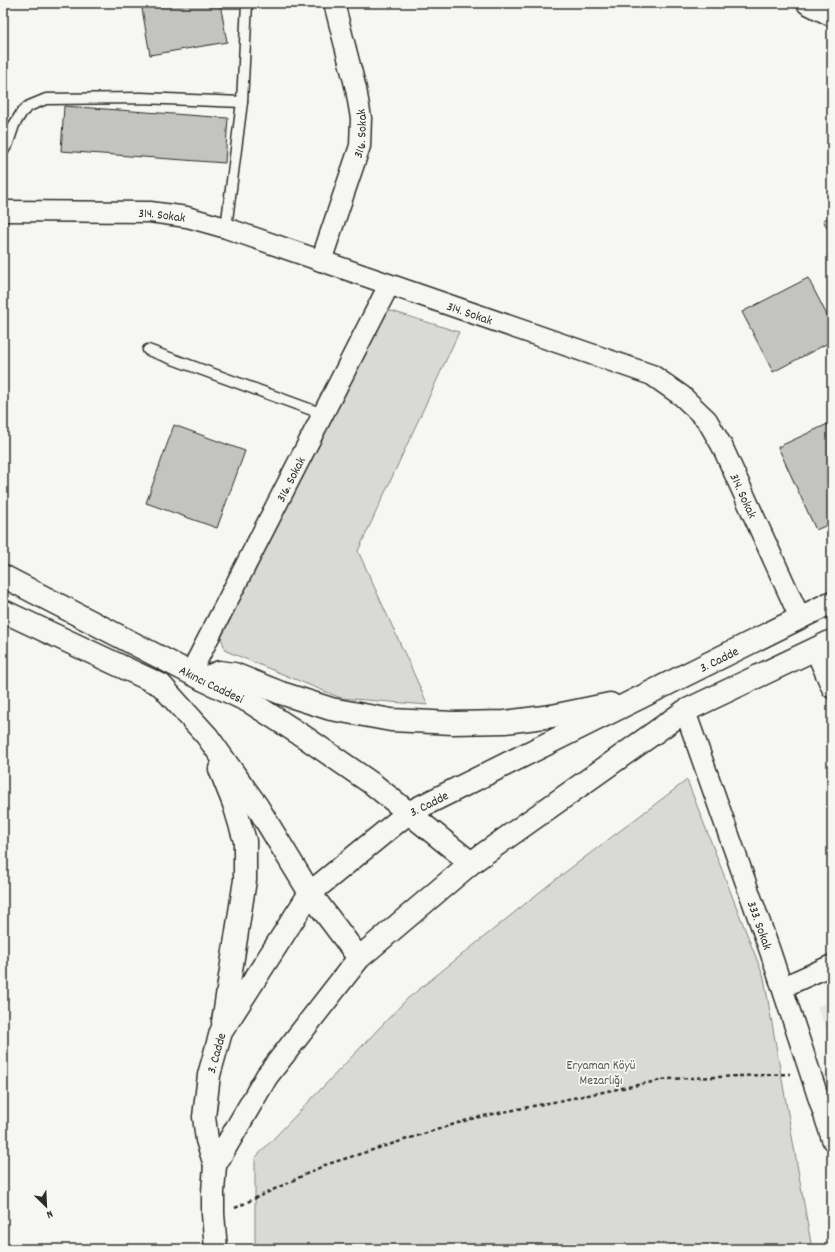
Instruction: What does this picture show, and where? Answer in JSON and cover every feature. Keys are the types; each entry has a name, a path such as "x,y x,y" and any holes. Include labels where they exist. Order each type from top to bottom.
{"main road":[{"path":"808,3 832,15"},
{"name":"Akıncı Caddesi","path":"3,576 196,676 250,702 306,738 374,785 471,863"},
{"name":"3. Cadde","path":"216,1249 213,1192 215,1165 207,1140 204,1117 209,1075 221,1032 310,893 408,813 832,602"},
{"name":"Akıncı Caddesi","path":"3,611 162,685 207,736 257,806 310,893 359,958"},
{"path":"800,618 823,645"},
{"name":"3. Cadde","path":"215,1165 267,1076 359,958 471,863 686,711 823,645"},
{"path":"196,676 220,672 234,674 281,693 331,709 391,720 505,722 552,716 642,696"},
{"path":"207,736 234,804 245,841 245,880 221,1032"}],"street":[{"name":"316. Sokak","path":"321,261 360,146 361,118 356,89 334,3"},
{"name":"314. Sokak","path":"3,211 150,212 187,217 226,228 652,376 682,396 707,420 722,446 800,618"},
{"name":"316. Sokak","path":"196,676 323,414 389,285"},
{"path":"823,645 832,688"},
{"name":"333. Sokak","path":"686,711 783,987 832,1139"},
{"path":"783,987 832,965"}],"lane":[{"path":"226,228 242,102 246,3"},
{"path":"3,151 18,118 29,106 46,99 141,98 242,102"},
{"path":"148,350 323,414"}],"path":[{"path":"214,1219 325,1164 474,1118 667,1079 811,1073"}],"shaded area":[{"path":"832,1000 832,1041 817,1007"}],"green space":[{"path":"385,309 459,332 358,551 428,705 341,698 226,651 221,638"},
{"name":"Eryaman Köyü Mezarlığı","path":"687,780 764,978 812,1249 292,1249 255,1245 255,1158 407,999 551,883"}],"building":[{"path":"141,3 220,3 227,42 150,55"},
{"path":"64,106 228,118 225,163 61,151"},
{"path":"832,216 832,237 823,220"},
{"path":"808,278 832,325 832,341 773,372 742,312"},
{"path":"832,422 832,523 816,530 778,447"},
{"path":"174,425 245,451 217,528 146,503"}]}
